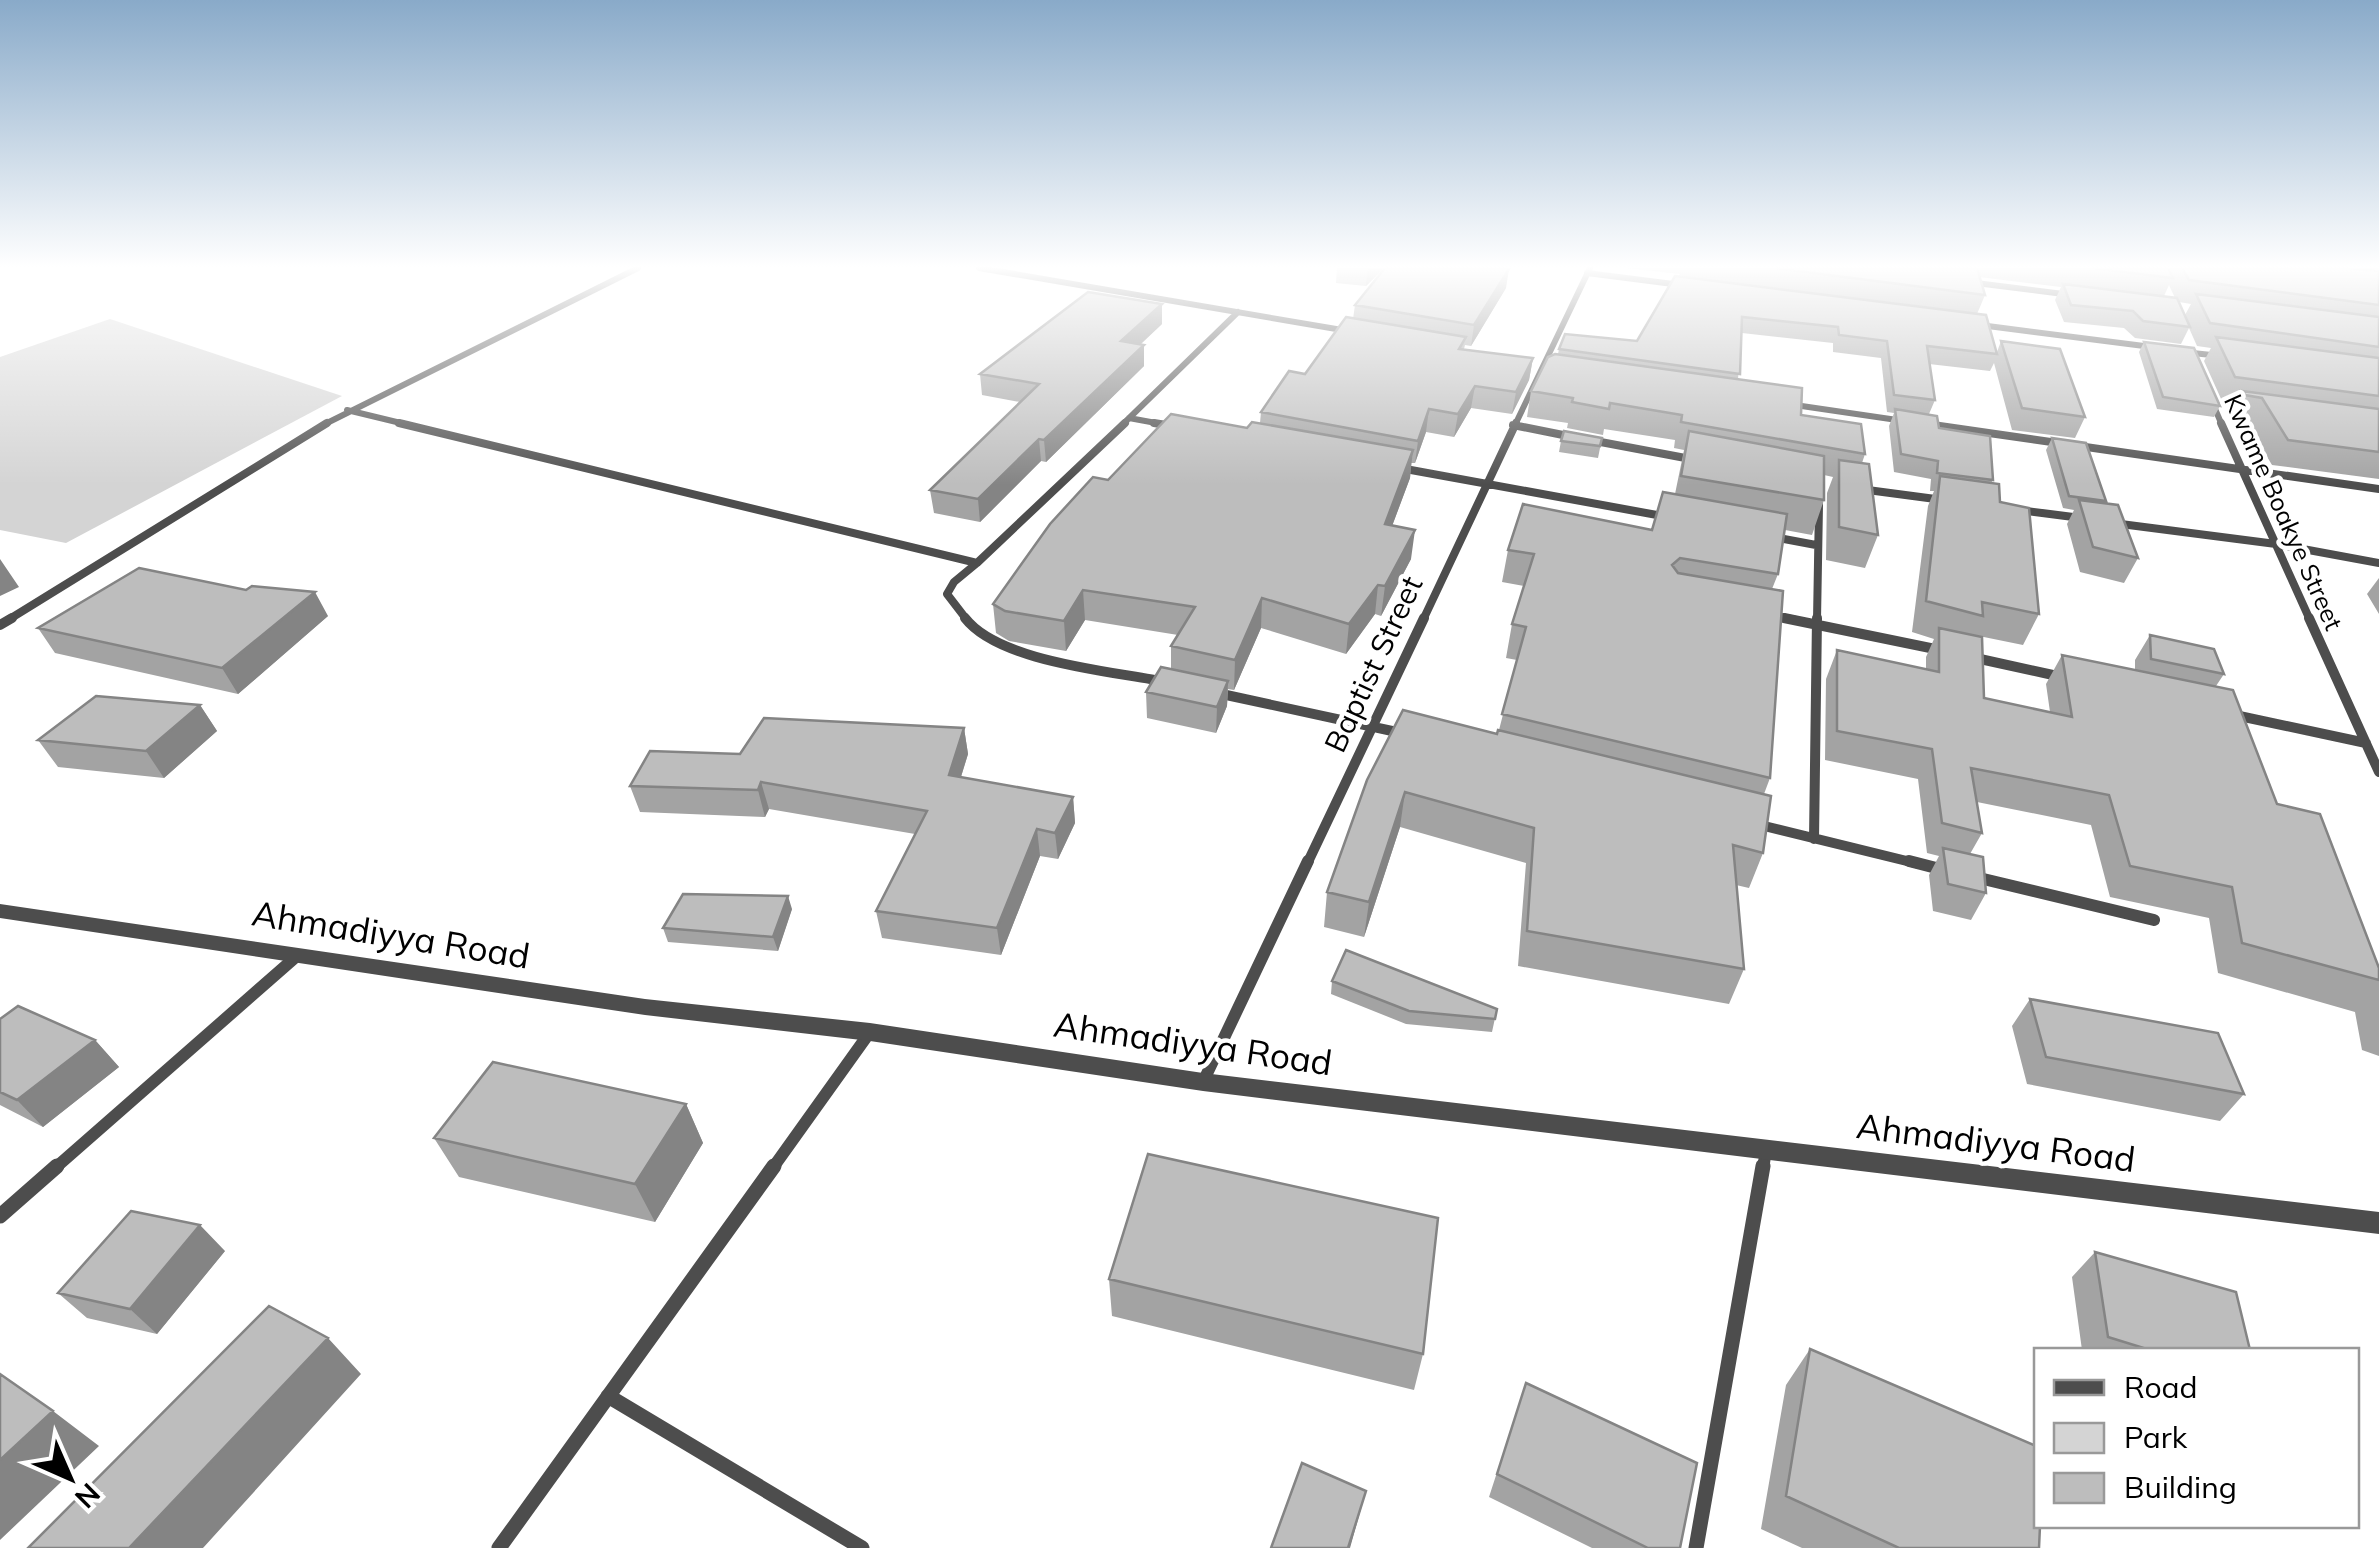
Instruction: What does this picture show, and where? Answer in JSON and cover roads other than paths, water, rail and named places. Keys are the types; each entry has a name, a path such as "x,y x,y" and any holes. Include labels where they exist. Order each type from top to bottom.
{"street":[{"path":"0,625 347,410 490,340"},
{"path":"1184,686 1007,650 976,631 947,594 1209,340"},
{"name":"Baptist Street","path":"1202,1082 1554,340"},
{"path":"2100,340 2228,357"},
{"name":"Kwame Boakye Street","path":"2185,340 2196,366"},
{"path":"1539,370 1557,373"},
{"name":"Kwame Boakye Street","path":"2208,394 2379,772"},
{"path":"1780,403 2379,489"},
{"path":"2214,408 2233,410"},
{"path":"347,410 976,562"},
{"path":"1129,418 1185,428"},
{"path":"1514,425 1705,462"},
{"path":"1392,466 1684,520"},
{"path":"1840,486 1959,502"},
{"path":"1814,839 1819,499"},
{"path":"1998,508 2276,544 2379,563"},
{"path":"1760,534 1816,546"},
{"path":"1762,614 2082,681"},
{"path":"1203,690 1428,740"},
{"path":"2215,710 2366,743"},
{"path":"1744,820 2154,920"},
{"name":"Ahmadiyya Road","path":"0,911 645,1007 870,1032 1202,1082 2379,1223"},
{"path":"0,1216 298,955"},
{"path":"499,1548 870,1032"},
{"path":"1696,1548 1767,1149"},
{"path":"608,1396 862,1548"}]}
